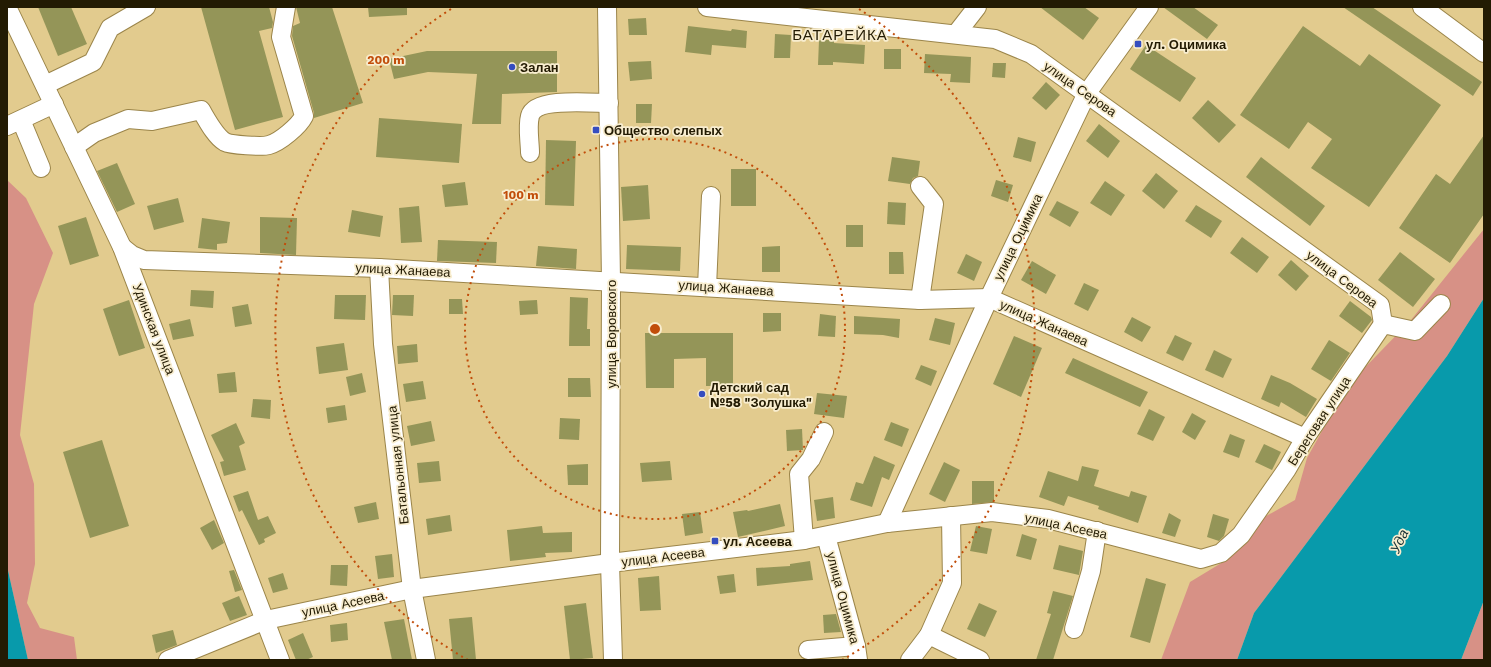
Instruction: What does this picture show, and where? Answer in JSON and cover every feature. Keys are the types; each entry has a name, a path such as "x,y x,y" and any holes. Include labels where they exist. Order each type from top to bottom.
{"street":[{"name":"Удинская улица","path":"7,7 122,247 266,620 280,660"},
{"path":"44,85 93,62 110,28 146,7"},
{"path":"74,147 94,133 128,119 152,121 200,110 219,136 224,141 231,144 269,145 294,130 300,124 304,116 281,37 286,7"},
{"name":"улица Воровского","path":"608,7 611,281 610,563 613,660"},
{"name":"улица Серова","path":"707,7 995,39 1031,54 1380,306 1383,324"},
{"path":"956,34 977,7"},
{"name":"улица Оцимика","path":"887,522 989,298 1087,93 1149,7"},
{"path":"1422,7 1484,53"},
{"path":"530,154 530,117 533,109 542,105 563,103 609,103"},
{"path":"41,168 14,123 54,104"},
{"path":"920,186 934,204 920,300"},
{"path":"707,287 711,196"},
{"name":"улица Жанаева","path":"122,247 132,255 144,260 379,268 920,300 989,298 1305,438"},
{"name":"Батальонная улица","path":"379,268 383,344 412,589 426,660"},
{"path":"1383,324 1415,331 1441,304"},
{"name":"Береговая улица","path":"1201,559 1221,553 1240,535 1287,469 1305,438 1383,324"},
{"path":"804,540 799,474 811,459 824,432"},
{"name":"улица Асеева","path":"168,660 266,620 412,589 610,563 804,540 887,522 992,512 1048,519 1201,559"},
{"path":"910,660 929,635 952,583 951,516"},
{"path":"1074,629 1091,571 1097,532"},
{"name":"улица Оцимика","path":"826,536 857,653"},
{"path":"929,635 980,660"},
{"path":"808,650 857,653"}],"shaded area":[{"path":"7,180 26,198 53,253 34,304 20,435 34,484 35,564 27,603 40,628 74,637 77,660 28,660 7,566"},
{"path":"1484,229 1484,298 1447,356 1254,613 1237,660 1161,660 1190,582 1223,562 1259,520 1295,500 1307,458 1347,386 1411,320"},
{"path":"1484,600 1484,660 1461,660"}],"water":[{"name":"Уда","path":"1484,298 1484,600 1461,660 1237,660 1254,613 1447,356"},
{"path":"7,566 28,660 7,660"}],"building":[{"path":"38,7 71,7 87,44 58,56"},
{"path":"201,7 269,7 273,22 272,28 259,31 283,117 235,130"},
{"path":"296,7 332,7 363,103 314,118 314,113 292,36 293,26 300,23"},
{"path":"368,7 407,7 407,15 369,17"},
{"path":"1040,7 1084,7 1099,18 1083,40"},
{"path":"1163,7 1193,7 1218,25 1207,39"},
{"path":"1343,7 1372,7 1482,82 1473,96"},
{"path":"646,18 647,35 629,35 628,19"},
{"path":"688,26 731,31 732,29 747,31 746,48 712,45 711,55 685,52"},
{"path":"1303,26 1360,66 1369,54 1441,105 1369,207 1311,168 1332,139 1308,122 1289,149 1240,115"},
{"path":"775,34 791,35 790,58 774,58"},
{"path":"819,40 834,40 834,43 865,45 864,64 833,62 833,65 818,65"},
{"path":"1146,45 1196,78 1180,102 1130,69"},
{"path":"884,49 901,49 901,69 884,69"},
{"path":"427,51 557,51 557,92 502,94 501,124 472,124 477,74 428,72 394,79 389,59"},
{"path":"925,54 971,57 970,83 950,82 951,74 924,73"},
{"path":"651,61 652,79 630,81 628,62"},
{"path":"993,63 1006,63 1005,78 992,77"},
{"path":"1046,82 1060,95 1046,110 1032,98"},
{"path":"1208,100 1236,125 1219,143 1192,118"},
{"path":"636,104 652,104 651,123 636,123"},
{"path":"379,118 462,124 459,163 376,157"},
{"path":"1099,124 1120,141 1108,158 1086,141"},
{"path":"1484,135 1484,214 1450,263 1399,228 1436,174 1450,184"},
{"path":"1018,137 1036,142 1031,162 1013,157"},
{"path":"546,140 576,141 574,206 545,205"},
{"path":"892,157 920,161 918,176 913,178 910,184 888,181"},
{"path":"1261,157 1325,206 1310,226 1246,177"},
{"path":"117,163 135,204 117,212 97,171"},
{"path":"731,169 756,169 756,206 731,206"},
{"path":"1156,173 1178,191 1164,209 1142,191"},
{"path":"996,180 1013,185 1008,202 991,196"},
{"path":"1105,181 1125,195 1111,216 1090,203"},
{"path":"465,182 468,205 445,207 442,185"},
{"path":"648,185 650,219 623,221 621,187"},
{"path":"178,198 184,222 154,230 147,206"},
{"path":"1057,201 1079,212 1070,227 1049,215"},
{"path":"888,202 906,203 905,225 887,224"},
{"path":"1196,205 1222,221 1211,238 1185,221"},
{"path":"419,206 422,242 401,243 399,208"},
{"path":"352,210 383,216 380,237 348,232"},
{"path":"86,217 99,256 70,265 58,226"},
{"path":"260,217 297,218 296,255 260,253"},
{"path":"202,218 230,222 227,243 217,244 217,250 198,248"},
{"path":"846,225 863,225 863,247 846,247"},
{"path":"1242,237 1269,257 1257,273 1230,253"},
{"path":"438,240 497,242 496,263 437,261"},
{"path":"627,245 681,247 680,271 626,269"},
{"path":"538,246 577,249 576,269 536,266"},
{"path":"780,246 780,272 762,272 762,247"},
{"path":"889,252 903,252 904,274 889,274"},
{"path":"1400,252 1435,279 1413,307 1378,280"},
{"path":"966,254 982,262 974,281 957,273"},
{"path":"1291,260 1309,276 1296,291 1278,275"},
{"path":"1032,261 1056,275 1046,294 1021,280"},
{"path":"1084,283 1099,290 1088,311 1074,304"},
{"path":"191,290 214,291 213,308 190,306"},
{"path":"335,295 366,295 365,320 334,319"},
{"path":"393,295 414,295 413,316 392,315"},
{"path":"570,297 588,298 587,329 590,329 590,346 569,346"},
{"path":"449,299 462,299 463,314 449,314"},
{"path":"129,300 145,348 119,356 103,309"},
{"path":"537,300 538,314 520,315 519,301"},
{"path":"1350,301 1371,317 1372,320 1362,333 1339,316"},
{"path":"248,304 252,324 235,327 232,307"},
{"path":"763,313 781,313 781,331 763,332"},
{"path":"820,314 836,316 835,337 818,336"},
{"path":"854,316 900,319 899,338 883,335 854,334"},
{"path":"1132,317 1151,327 1142,342 1124,332"},
{"path":"935,318 955,323 950,345 929,340"},
{"path":"190,319 194,336 173,340 169,324"},
{"path":"645,333 733,333 733,386 706,386 706,358 674,359 674,388 646,388"},
{"path":"1175,335 1192,343 1183,361 1166,353"},
{"path":"1014,336 1042,348 1021,397 993,384"},
{"path":"1329,340 1350,353 1331,381 1311,369"},
{"path":"344,343 348,370 319,374 316,347"},
{"path":"417,344 418,362 398,364 397,346"},
{"path":"1214,350 1232,359 1223,378 1205,370"},
{"path":"1073,358 1148,392 1140,407 1065,373"},
{"path":"921,365 937,371 931,386 915,379"},
{"path":"235,372 237,392 219,393 217,374"},
{"path":"362,373 366,392 350,396 346,377"},
{"path":"1271,375 1290,383 1317,399 1306,417 1281,402 1279,407 1261,399"},
{"path":"568,378 590,378 591,397 568,397"},
{"path":"423,381 426,399 406,402 403,384"},
{"path":"817,393 847,396 844,418 814,414"},
{"path":"253,399 271,400 270,419 251,417"},
{"path":"345,405 347,420 328,423 326,408"},
{"path":"1149,409 1165,417 1153,441 1137,434"},
{"path":"1192,413 1206,421 1195,440 1182,432"},
{"path":"560,418 580,419 579,440 559,439"},
{"path":"431,421 435,441 411,446 407,426"},
{"path":"891,422 909,429 902,447 884,440"},
{"path":"236,423 245,443 239,446 246,470 224,476 220,462 224,461 211,435"},
{"path":"802,429 803,450 787,451 786,430"},
{"path":"1230,434 1245,440 1239,458 1223,452"},
{"path":"102,440 129,526 90,538 63,452"},
{"path":"1264,444 1281,452 1272,470 1255,462"},
{"path":"874,456 895,465 889,480 882,477 872,507 850,500 856,482 863,484"},
{"path":"439,461 441,481 419,483 417,463"},
{"path":"670,461 672,480 642,482 640,463"},
{"path":"944,462 960,470 945,502 929,494"},
{"path":"588,464 588,485 568,485 567,465"},
{"path":"1082,466 1099,470 1094,486 1129,497 1131,491 1147,496 1138,523 1098,509 1099,506 1068,496 1064,506 1039,497 1048,471 1078,481"},
{"path":"972,481 994,481 994,502 972,504"},
{"path":"248,491 258,520 268,516 276,533 264,539 265,542 259,545 242,510 239,512 233,496"},
{"path":"833,497 835,518 817,521 814,500"},
{"path":"376,502 379,519 358,523 354,507"},
{"path":"780,504 785,526 738,537 733,512 748,511"},
{"path":"700,512 703,533 685,536 682,514"},
{"path":"1169,513 1181,520 1175,537 1162,533"},
{"path":"1213,514 1229,519 1224,536 1219,541 1207,537"},
{"path":"450,515 452,531 428,535 426,519"},
{"path":"214,520 224,543 212,550 200,528"},
{"path":"542,526 543,533 572,532 572,552 545,553 546,557 510,561 507,530"},
{"path":"976,526 992,529 987,554 970,551"},
{"path":"1022,534 1037,539 1031,560 1016,556"},
{"path":"1059,545 1083,551 1079,575 1053,569"},
{"path":"392,554 394,577 378,579 375,556"},
{"path":"810,561 813,580 757,586 756,568 790,566 790,564"},
{"path":"331,565 348,565 347,586 330,585"},
{"path":"234,570 242,590 235,592 229,571"},
{"path":"283,573 288,589 273,593 268,578"},
{"path":"734,574 736,592 720,594 717,576"},
{"path":"659,576 661,610 640,611 638,578"},
{"path":"1146,578 1166,584 1150,643 1130,637"},
{"path":"1053,591 1073,596 1053,660 1036,660 1051,614 1047,613"},
{"path":"239,596 247,615 230,621 222,603"},
{"path":"586,603 593,658 570,660 564,606"},
{"path":"979,603 997,611 985,637 967,629"},
{"path":"836,614 841,632 824,633 823,615"},
{"path":"472,617 476,660 453,660 449,619"},
{"path":"404,619 412,660 392,660 384,622"},
{"path":"347,623 348,640 331,642 330,625"},
{"path":"173,630 177,645 156,653 152,635"},
{"path":"303,633 313,657 306,660 296,660 288,640"}],"place":[{"name":"ул. Оцимика","path":"1138,44"},
{"name":"Залан","path":"512,67"},
{"name":"Общество слепых","path":"596,130"},
{"name":"Детский сад №58 \"Золушка\"","path":"702,394"},
{"name":"ул. Асеева","path":"715,541"}],"district":[{"name":"БАТАРЕЙКА","path":"840,35"}]}
